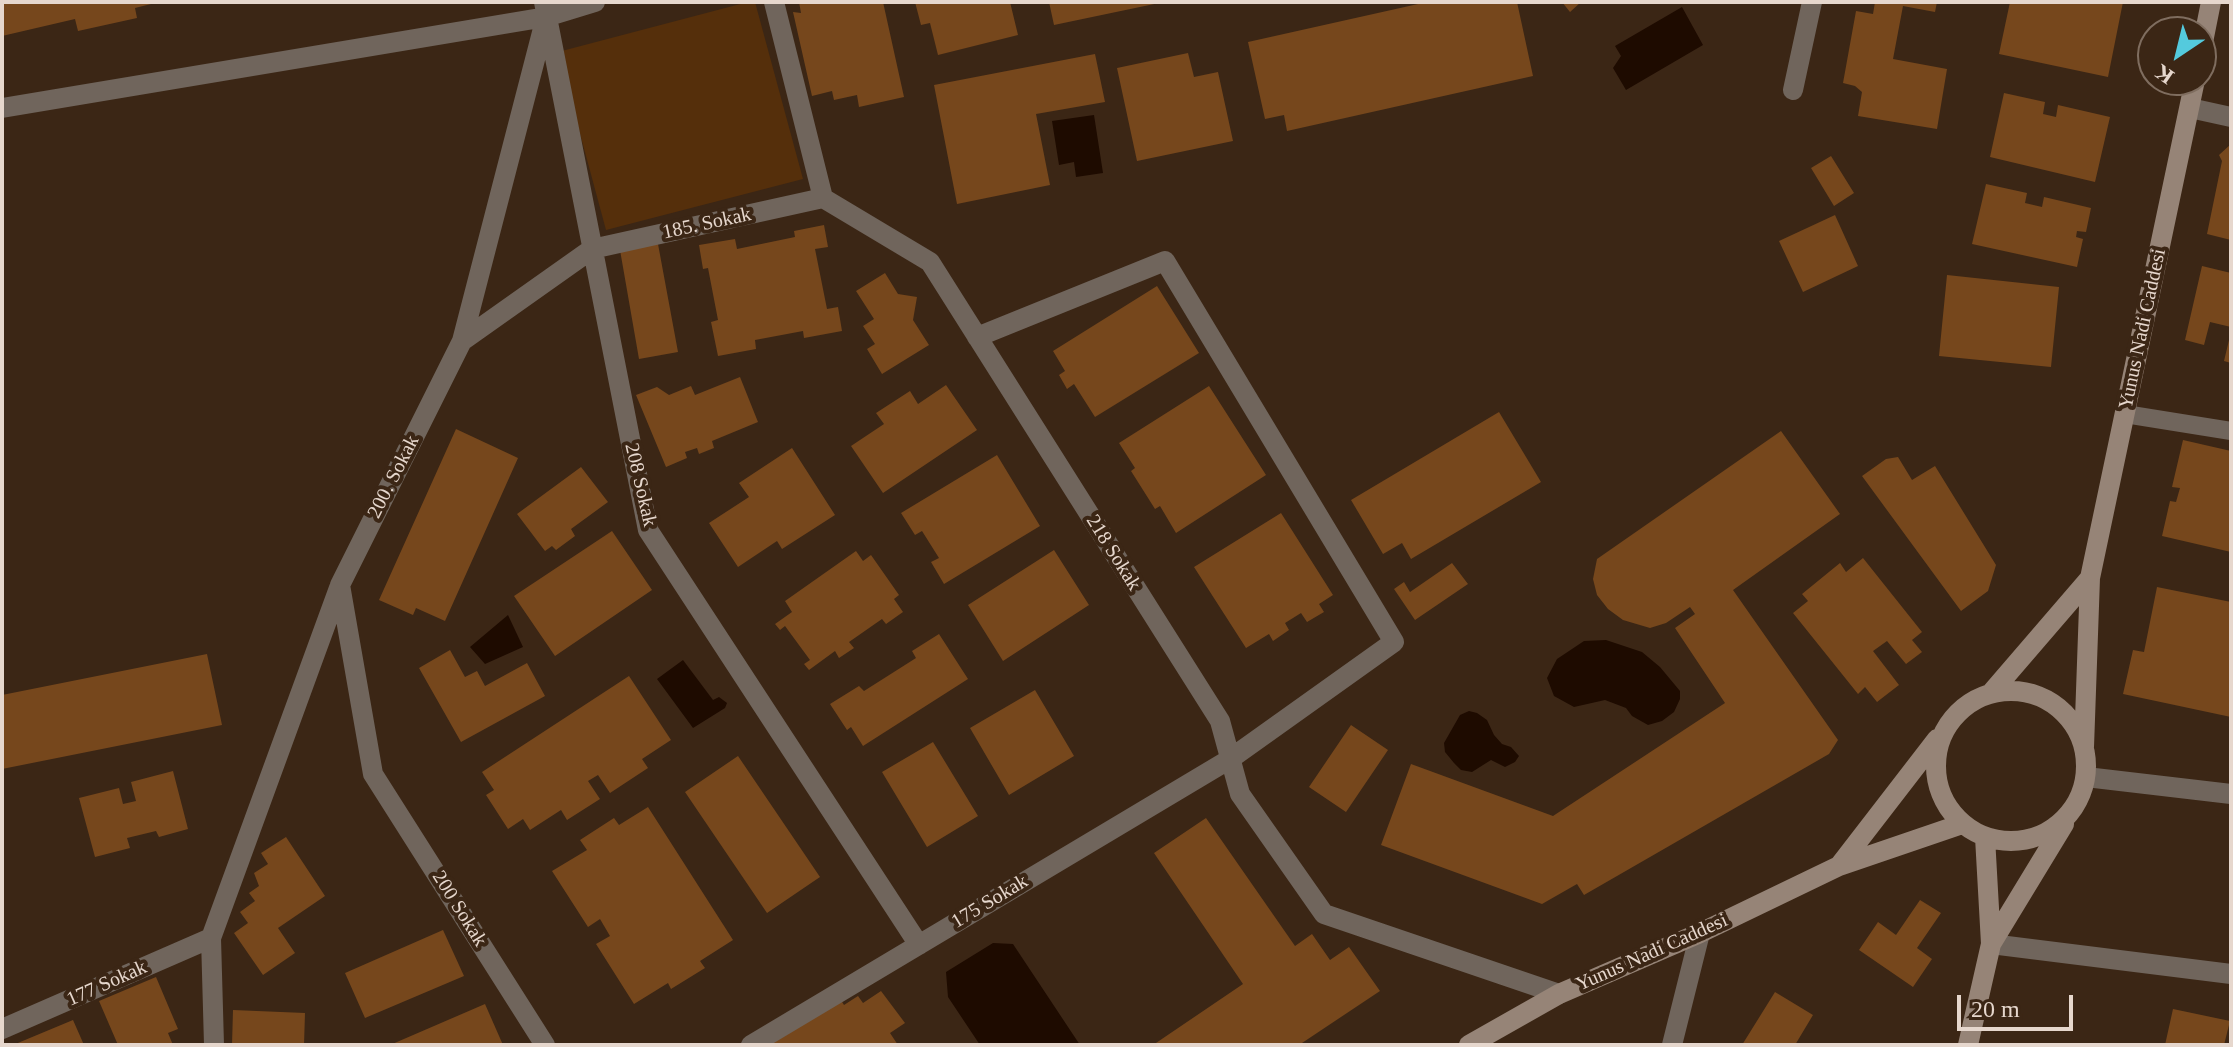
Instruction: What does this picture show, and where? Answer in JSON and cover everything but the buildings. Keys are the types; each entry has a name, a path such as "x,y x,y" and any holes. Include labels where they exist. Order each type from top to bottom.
{"street":[{"path":"2,108 595,2"},
{"path":"774,2 823,198"},
{"path":"1793,90 1812,2"},
{"path":"462,341 545,10"},
{"name":"208 Sokak","path":"545,10 648,530 919,945"},
{"name":"Yunus Nadi Caddesi","path":"2084,747 2090,578 2192,96"},
{"path":"2190,108 2231,117"},
{"name":"185. Sokak","path":"592,249 823,198"},
{"name":"218 Sokak","path":"823,198 930,262 1220,721 1240,794 1324,914 1559,994"},
{"name":"200. Sokak","path":"211,938 340,585 462,341 592,249"},
{"name":"175 Sokak","path":"751,1045 1230,759 1394,642 1165,261 977,337"},
{"path":"1839,866 1945,728 1965,707 1991,693 2090,578"},
{"name":"200 Sokak","path":"340,585 373,774 545,1045"},
{"path":"1991,693 2015,691 2038,696 2058,708 2074,726 2084,747 2086,777 2076,804 1991,944"},
{"path":"1945,728 1936,753 1936,779 1945,804 1962,824 1985,837 2010,842 2037,838 2059,824 2076,804"},
{"path":"2086,777 2231,794"},
{"name":"Yunus Nadi Caddesi","path":"1469,1045 1559,994 1700,933 1839,866 1962,824"},
{"path":"1968,1045 1991,944 1985,837"},
{"path":"1672,1045 1700,933"},
{"path":"211,938 214,1045"},
{"name":"177 Sokak","path":"2,1029 211,938"},
{"path":"1991,944 2231,974"}],"lane":[{"path":"2125,414 2231,431"}],"shaded area":[{"path":"755,2 803,179 606,230 558,52"},
{"path":"1682,7 1703,45 1626,90 1613,68 1621,56 1615,46"},
{"path":"1094,115 1103,173 1076,177 1074,162 1059,165 1052,121"},
{"path":"508,615 523,647 485,664 470,647"},
{"path":"1606,640 1642,652 1660,667 1680,691 1674,712 1662,721 1648,725 1632,716 1626,708 1605,700 1574,707 1554,696 1547,678 1557,659 1584,641"},
{"path":"683,660 713,700 719,697 727,703 725,708 693,728 657,679"},
{"path":"1469,711 1487,720 1502,744 1511,747 1519,756 1515,762 1505,767 1491,760 1472,772 1461,770 1454,763 1445,752 1444,743 1460,715"},
{"path":"993,943 1013,944 1080,1045 980,1045 948,997 946,972"}]}
